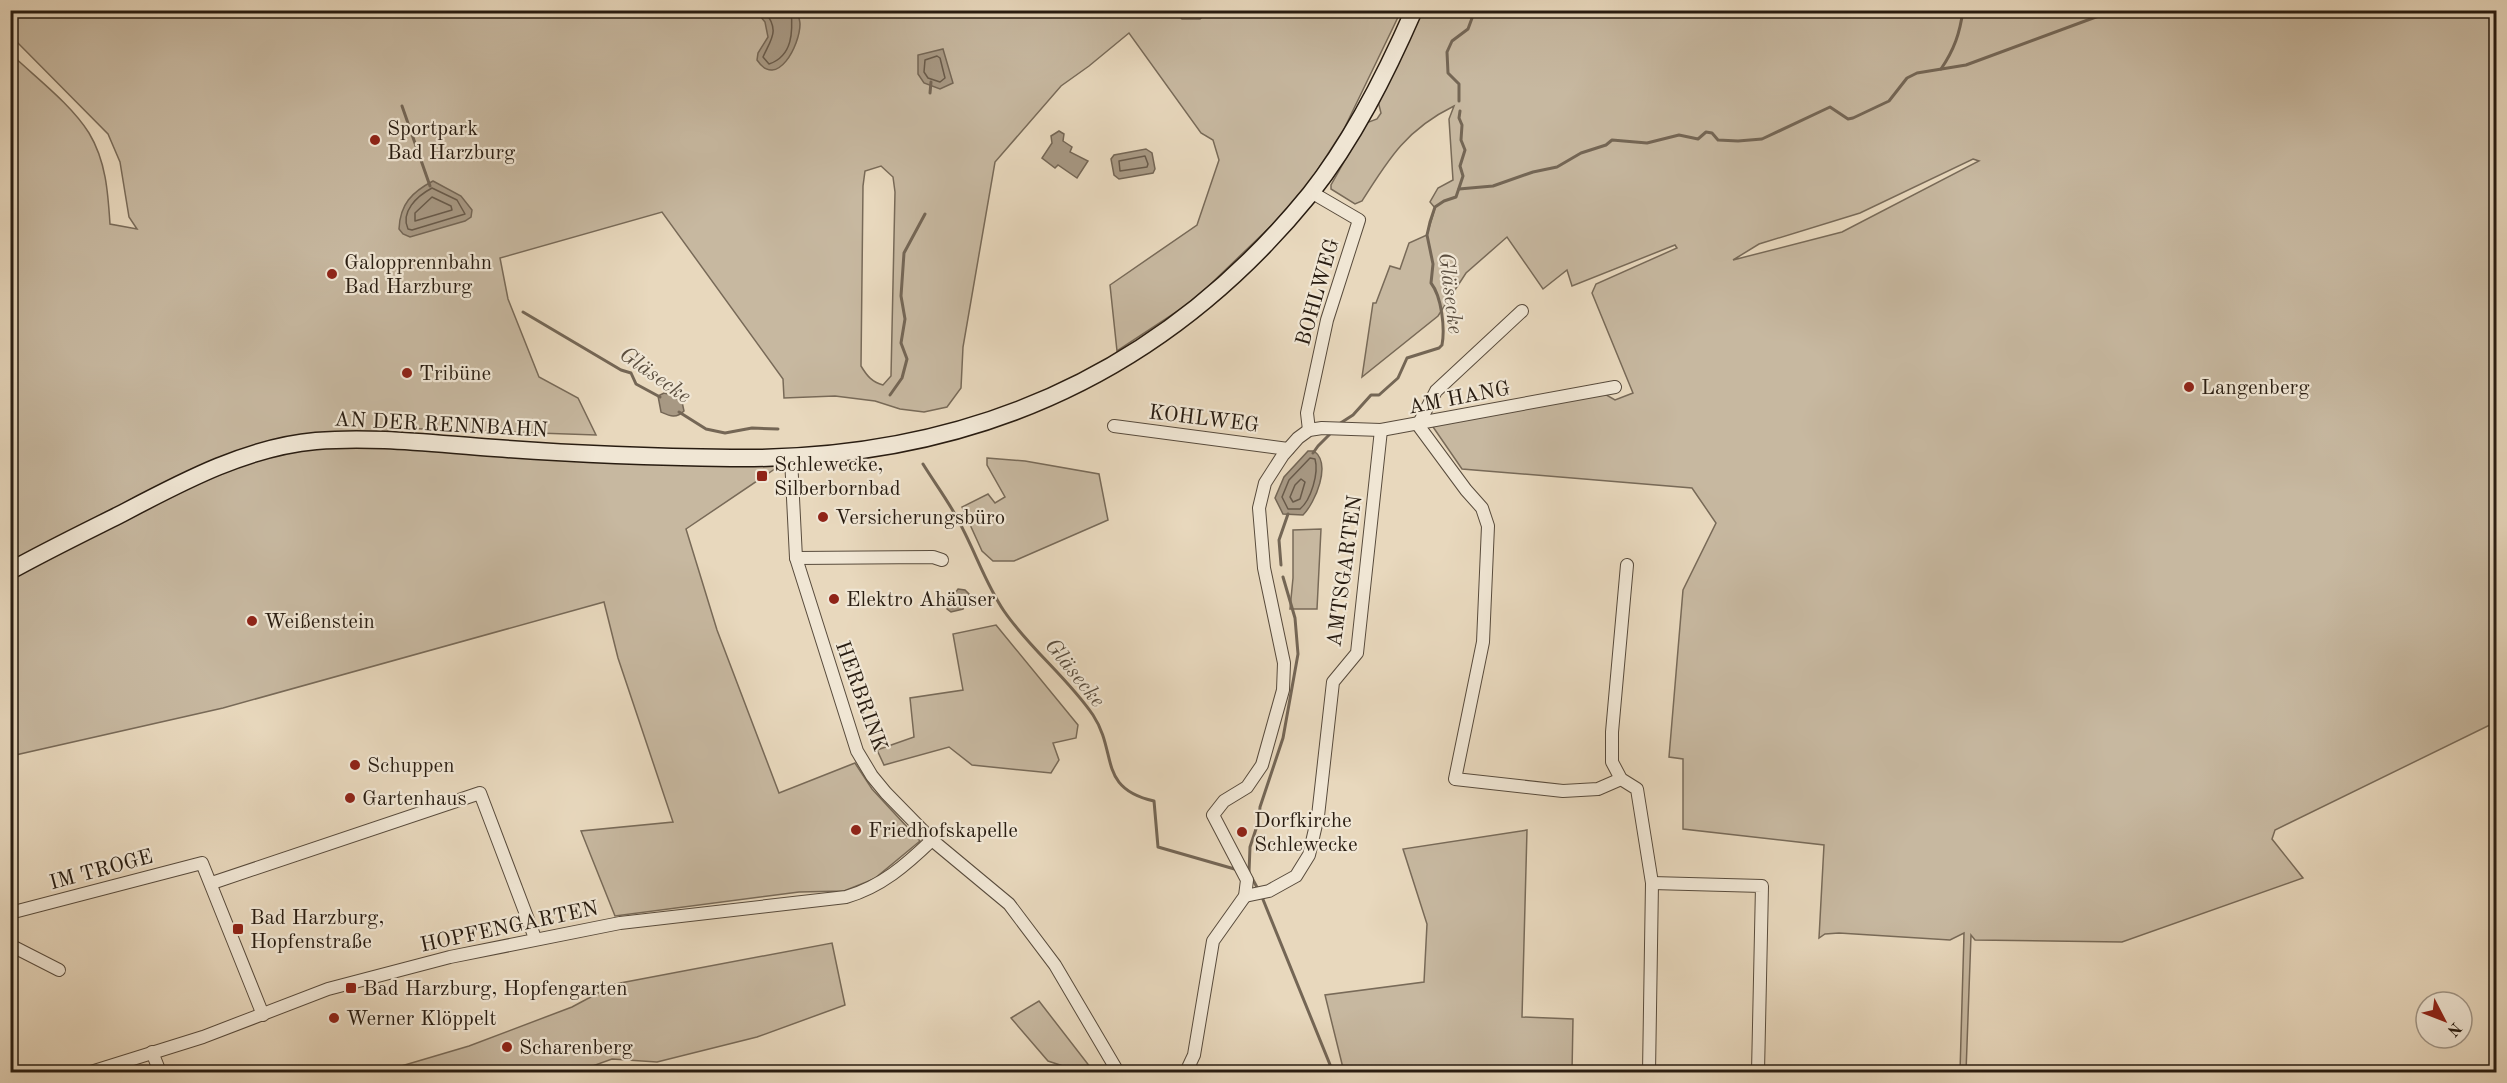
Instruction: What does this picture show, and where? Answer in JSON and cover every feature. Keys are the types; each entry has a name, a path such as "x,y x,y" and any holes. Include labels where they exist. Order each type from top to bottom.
{"main road":[{"name":"AN DER RENNBAHN","path":"10,571 203,473 254,454 314,441 368,440 540,451 791,458 954,432 1028,408 1121,361 1204,302 1245,265 1311,192 1360,117 1414,10"}],"street":[{"name":"BOHLWEG","path":"1311,192 1359,220 1327,320 1307,413 1316,429"},
{"path":"1522,311 1436,391 1418,425 1482,508 1488,526 1483,642 1455,779 1563,791 1598,789 1621,779"},
{"name":"AM HANG","path":"1316,429 1381,430 1418,425 1616,387"},
{"name":"KOHLWEG","path":"1114,426 1288,449"},
{"path":"1186,1072 1194,1055 1213,941 1250,895 1241,866 1218,828 1213,815 1224,801 1247,787 1262,765 1283,690 1284,663 1264,568 1259,508 1265,483 1288,449 1316,429"},
{"name":"AMTSGARTEN","path":"1250,895 1269,891 1296,876 1309,855 1318,816 1334,682 1357,653 1381,430"},
{"name":"HERBRINK","path":"791,458 796,558 857,752 886,793 932,840 1009,904 1055,965 1118,1072"},
{"path":"796,558 933,557 942,560"},
{"path":"1627,565 1612,732 1612,762 1621,779 1637,789 1652,883 1649,1072"},
{"path":"263,1015 212,883 480,793 535,938"},
{"name":"HOPFENGARTEN","path":"91,1072 203,1037 328,989 450,957 535,938 620,923 846,897 870,889 891,876 932,840"},
{"name":"IM TROGE","path":"10,913 202,863 212,883"},
{"path":"1652,883 1762,886 1758,1072"},
{"path":"10,945 58,970"},
{"path":"152,1052 160,1072"}],"shaded area":[{"path":"1174,10 1182,19 1200,19 1210,10 1401,11 1344,129 1304,191 1193,301 1117,351 1110,285 1197,225 1219,160 1213,140 1201,133 1129,33 1061,86 995,162 963,347 961,388 947,407 924,412 900,409 875,401 835,396 784,398 783,379 662,212 500,258 508,299 539,377 578,398 596,435 395,428 370,439 791,458 686,529 717,630 779,793 855,763 872,789 920,841 874,879 844,891 799,892 615,916 581,831 673,822 618,658 604,602 223,708 11,756 10,53 63,101 89,133 103,166 110,224 137,229 129,217 120,162 108,134 11,36 11,11","holes":["881,166 893,177 895,192 891,376 883,385 870,378 861,366 863,186 865,171"]},
{"path":"1422,11 2496,11 2496,722 2275,830 2272,839 2303,878 2122,942 1975,940 1971,935 1966,1072 1960,1072 1964,933 1950,940 1839,933 1825,934 1819,938 1824,845 1683,829 1683,759 1669,757 1683,590 1716,523 1692,488 1462,469 1431,424 1603,393 1615,400 1633,393 1592,293 1596,284 1677,248 1675,245 1572,286 1567,270 1543,289 1507,237 1466,273 1438,316 1362,377 1373,303 1376,303 1390,266 1400,269 1409,243 1427,235 1435,208 1430,202 1438,188 1453,180 1449,119 1454,106 1424,124 1400,146 1362,201 1355,204 1331,189 1331,185 1366,123 1377,119 1381,113 1378,101","holes":["1973,159 1979,161 1842,232 1733,260 1759,244 1860,213"]},
{"path":"987,458 1025,461 1099,474 1108,520 1014,561 993,561 982,551 962,507 988,494 995,503 1005,497 987,465"},
{"path":"1321,529 1317,609 1290,609 1293,578 1293,530"},
{"path":"996,625 1078,725 1076,738 1053,743 1059,760 1051,773 972,765 949,747 884,765 877,750 914,737 910,698 963,690 953,634"},
{"path":"1527,830 1522,1017 1573,1019 1572,1072 1344,1072 1325,995 1424,982 1427,924 1403,849"},
{"path":"832,943 845,1005 757,1037 657,1062 612,1059 576,1072 381,1072 469,1046 572,1007 615,984"},
{"path":"1039,1001 1094,1072 1081,1072 1048,1061 1011,1018"}],"water":[{"path":"756,11 797,11 799,18 799,33 792,53 779,67 772,70 765,68 757,60 758,53 768,37 765,22"},
{"path":"943,49 953,83 940,89 924,83 918,74 918,55"},
{"path":"1059,131 1064,134 1063,141 1072,147 1070,152 1088,161 1077,178 1058,165 1055,168 1042,158 1052,143 1051,136"},
{"path":"1146,149 1152,153 1155,169 1153,173 1119,179 1114,175 1111,159 1114,155"},
{"path":"433,181 461,196 472,210 471,217 465,221 410,237 403,234 399,229 400,220 408,200"},
{"path":"664,393 681,397 684,411 681,414 670,416 661,412 658,396"},
{"path":"1308,451 1314,451 1322,465 1320,483 1312,502 1303,515 1283,514 1275,498 1284,477"},
{"path":"958,589 965,590 969,594 963,609 951,612 947,609 948,603"}],"waterway":[{"name":"Gläsecke","path":"1459,101 1459,84 1448,73 1447,52 1452,41 1468,29 1475,10"},
{"path":"1941,69 1956,41 1963,10"},
{"path":"1459,189 1493,186 1533,172 1557,167 1581,153 1606,145 1612,140 1647,143 1679,135 1698,139 1706,132 1712,133 1718,140 1762,139 1830,107 1848,119 1853,118 1889,101 1907,78 1917,73 1966,65 2104,14"},
{"path":"930,93 931,82"},
{"name":"Gläsecke","path":"402,106 430,186"},
{"name":"Gläsecke","path":"1339,424 1353,415 1371,395 1379,395 1398,378 1407,358 1442,345 1442,313 1438,296 1431,283 1433,264 1427,235 1435,207 1456,197 1463,176 1460,166 1465,150 1461,140 1460,111"},
{"path":"890,395 902,378 907,359 901,343 905,319 901,296 904,253 925,214"},
{"name":"Gläsecke","path":"523,312 621,370 631,373 636,384 660,397"},
{"name":"Gläsecke","path":"679,412 706,429 725,433 752,428 778,429"},
{"name":"Gläsecke","path":"1313,453 1333,431"},
{"name":"Gläsecke","path":"923,464 957,518 1004,611 1093,715 1116,778 1136,795 1154,801 1158,847 1238,870"},
{"name":"Gläsecke","path":"1281,565 1279,540 1288,514"},
{"name":"Gläsecke","path":"1249,872 1250,847 1259,820 1260,807 1283,738 1298,654 1295,618 1283,577"},
{"name":"Gläsecke","path":"1252,878 1259,891"},
{"name":"Gläsecke","path":"1262,897 1333,1072"}],"place":[{"name":"Sportpark Bad Harzburg","path":"375,140"},
{"name":"Galopprennbahn Bad Harzburg","path":"332,274"},
{"name":"Tribüne","path":"407,373"},
{"name":"Langenberg","path":"2189,387"},
{"name":"Schlewecke, Silberbornbad","path":"762,476"},
{"name":"Versicherungsbüro","path":"823,517"},
{"name":"Elektro Ahäuser","path":"834,599"},
{"name":"Weißenstein","path":"252,621"},
{"name":"Schuppen","path":"355,765"},
{"name":"Gartenhaus","path":"350,798"},
{"name":"Friedhofskapelle","path":"856,830"},
{"name":"Dorfkirche Schlewecke","path":"1242,832"},
{"name":"Bad Harzburg, Hopfenstraße","path":"238,929"},
{"name":"Bad Harzburg, Hopfengarten","path":"351,988"},
{"name":"Werner Klöppelt","path":"334,1018"},
{"name":"Scharenberg","path":"507,1047"}]}
